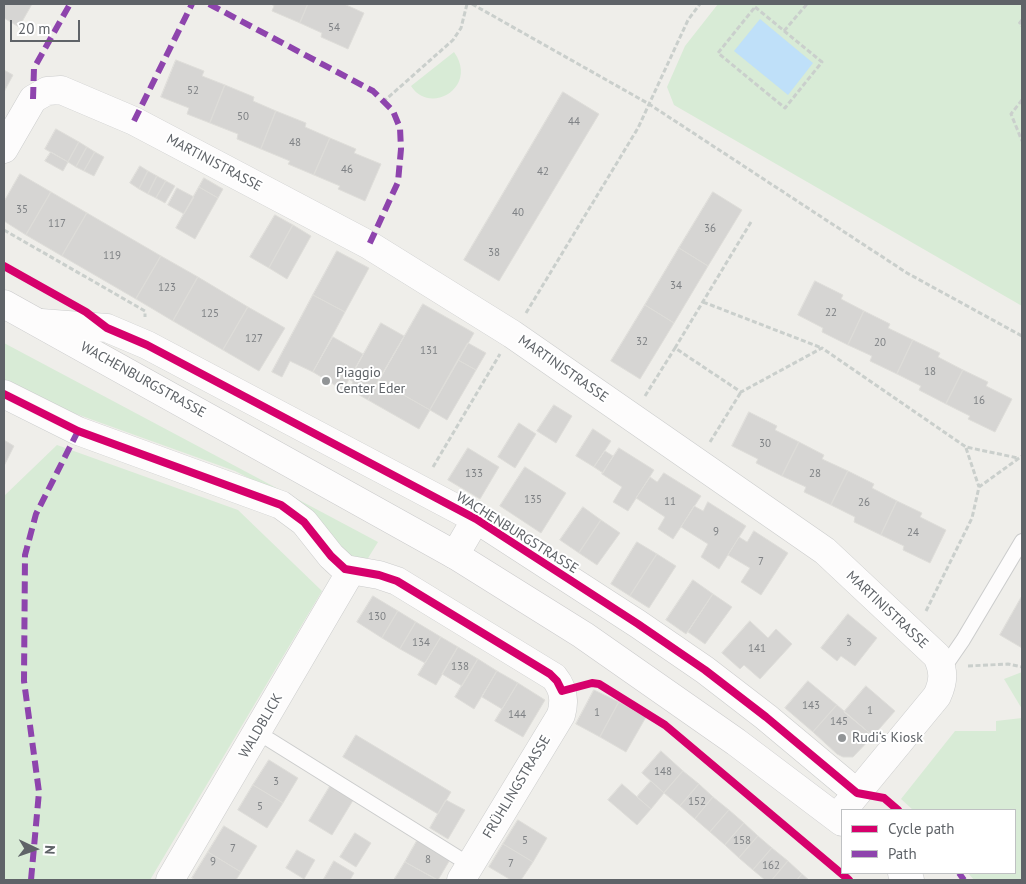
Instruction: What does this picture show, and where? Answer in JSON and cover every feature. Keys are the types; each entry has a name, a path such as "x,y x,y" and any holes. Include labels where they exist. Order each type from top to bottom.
{"street":[{"name":"MARTINISTRASSE","path":"4,150 33,99 47,91 61,90 134,121 369,245 512,334 825,551 937,656 943,669"},
{"name":"WACHENBURGSTRASSE","path":"4,304 455,555 583,635 736,742 841,809"},
{"name":"WACHENBURGSTRASSE","path":"41,323 107,328 147,345 476,519 638,624 705,670 766,717 842,809"},
{"path":"4,394 78,431 280,504 304,522 339,565 351,571"},
{"name":"WACHENBURGSTRASSE","path":"455,555 476,519"},
{"name":"FRÜHLINGSTRASSE","path":"351,571 369,572 397,581 550,674 557,681 562,691 564,703 559,720 466,872"},
{"name":"WALDBLICK","path":"170,880 351,571"},
{"path":"846,809 937,696 943,683 943,669"}],"lane":[{"path":"943,669 963,640 1022,541"},
{"path":"257,732 466,872"}],"path":[{"path":"384,102 453,40 461,28 467,4"},
{"path":"472,4 649,104 907,273 1022,336"},
{"path":"420,489 638,128 688,20 700,4"},
{"path":"784,31 807,4"},
{"path":"755,7 784,31 822,62 785,108 718,53 755,7"},
{"path":"1022,20 1019,24 1022,26"},
{"path":"1022,100 1011,114 1022,141"},
{"path":"633,417 751,222"},
{"path":"4,230 145,311 147,345"},
{"path":"703,302 822,348 966,447 1018,458"},
{"path":"675,348 741,392"},
{"path":"697,461 741,392 822,348"},
{"path":"914,634 972,518 979,487 966,447"},
{"path":"979,487 1022,456"},
{"path":"943,669 1008,664 1022,667"},
{"path":"846,878 850,874"}],"green space":[{"path":"718,4 1022,4 1022,306 674,105 667,87 685,46"},
{"path":"454,52 460,65 460,76 456,86 440,98 429,98 419,95 411,86"},
{"path":"4,343 378,542 365,563 347,556 309,509 235,471 40,401 4,382"},
{"path":"57,445 238,510 322,591 150,880 4,880 4,496"},
{"path":"1022,672 1022,709 1004,679"},
{"path":"1022,718 1022,880 974,880 969,874 1016,874 1016,809 912,809 901,799 955,731 996,731 996,721"}],"water":[{"path":"760,19 813,63 788,95 734,51"}],"building":[{"path":"4,4 32,4 19,27 4,18"},
{"path":"271,4 308,4 300,23 272,11 274,6"},
{"path":"308,4 344,4 364,13 348,49 321,37 322,33 300,23"},
{"path":"176,60 204,71 202,76 225,85 210,123 187,114 189,108 161,97"},
{"path":"4,70 13,75 4,92"},
{"path":"225,85 254,97 253,101 276,111 261,149 237,139 238,134 210,123"},
{"path":"563,92 599,114 499,281 464,260"},
{"path":"276,111 306,123 305,127 330,138 314,175 288,164 290,161 261,149"},
{"path":"56,129 79,142 68,162 45,149"},
{"path":"330,138 356,149 354,153 381,164 365,201 338,189 340,186 314,175"},
{"path":"79,142 87,147 76,167 68,162"},
{"path":"87,147 95,152 84,171 76,167"},
{"path":"51,152 68,162 63,171 45,161"},
{"path":"95,152 104,157 94,176 84,171"},
{"path":"140,166 148,171 139,189 130,183"},
{"path":"148,171 157,176 148,194 139,189"},
{"path":"20,174 51,192 26,235 4,221 4,202"},
{"path":"157,176 166,181 156,198 148,194"},
{"path":"204,178 223,189 218,198 199,187"},
{"path":"166,181 175,186 165,203 156,198"},
{"path":"199,187 218,198 195,239 176,228"},
{"path":"177,188 194,197 184,214 168,205"},
{"path":"51,192 87,213 62,256 26,235"},
{"path":"713,192 742,210 708,266 679,248"},
{"path":"87,213 161,256 136,299 62,256"},
{"path":"275,215 293,225 269,268 250,257"},
{"path":"293,225 311,236 287,279 269,268"},
{"path":"679,248 708,266 674,323 645,305"},
{"path":"337,251 369,268 345,312 313,295"},
{"path":"161,256 198,277 173,321 136,299"},
{"path":"198,277 248,307 223,350 173,321"},
{"path":"815,281 843,295 841,299 864,311 848,345 822,332 823,328 798,315"},
{"path":"313,295 345,312 313,372 290,361 282,377 272,372"},
{"path":"423,304 474,333 430,410 379,381"},
{"path":"645,305 674,323 640,379 611,361"},
{"path":"248,307 285,328 259,371 223,350"},
{"path":"864,311 890,324 888,328 913,340 897,374 870,361 872,356 848,345"},
{"path":"381,323 404,336 374,388 352,375"},
{"path":"333,337 363,354 343,390 313,372"},
{"path":"913,340 940,353 938,357 963,370 946,404 919,390 921,386 897,374"},
{"path":"468,343 486,353 476,370 458,360"},
{"path":"458,360 476,370 447,420 430,410"},
{"path":"963,370 988,382 986,386 1012,399 995,432 968,419 970,416 946,404"},
{"path":"352,375 374,388 368,400 349,389 353,382 349,379"},
{"path":"379,381 430,410 419,429 368,400"},
{"path":"554,405 572,416 556,443 537,431"},
{"path":"749,412 777,426 775,430 799,442 782,476 756,463 758,459 732,446"},
{"path":"519,423 536,434 515,468 498,457"},
{"path":"593,429 611,441 594,467 576,456"},
{"path":"4,440 14,446 4,466"},
{"path":"799,442 824,455 822,459 848,471 831,505 804,492 806,487 782,476"},
{"path":"468,448 499,467 480,499 448,480"},
{"path":"619,448 654,470 628,511 613,502 622,487 602,474"},
{"path":"605,451 613,456 603,473 594,467"},
{"path":"525,467 566,493 541,533 500,506"},
{"path":"848,471 874,484 872,488 897,501 881,535 854,522 855,517 831,505"},
{"path":"664,473 701,496 673,539 658,529 665,517 636,498 650,477 657,482"},
{"path":"897,501 922,513 920,517 946,530 930,563 903,550 904,546 881,535"},
{"path":"708,502 746,526 719,569 701,557 708,544 681,527 694,506 703,511"},
{"path":"583,507 601,520 579,553 560,540"},
{"path":"601,520 620,533 597,565 579,553"},
{"path":"754,531 788,553 761,595 741,582 750,568 728,555 739,537 747,542"},
{"path":"637,542 657,554 630,596 611,584"},
{"path":"657,554 676,566 649,608 630,596"},
{"path":"693,580 713,594 686,634 666,620"},
{"path":"713,594 732,607 705,644 688,632"},
{"path":"373,596 398,611 382,638 357,622"},
{"path":"1022,596 1022,648 1000,635"},
{"path":"398,611 416,622 400,649 382,638"},
{"path":"848,614 877,638 855,666 841,656 837,661 821,648"},
{"path":"750,621 768,638 776,629 792,644 760,679 744,665 740,669 722,653"},
{"path":"416,622 441,637 425,663 400,649"},
{"path":"441,637 458,647 436,685 418,675"},
{"path":"458,647 478,659 462,686 442,674"},
{"path":"478,659 497,671 474,709 455,697"},
{"path":"497,671 518,683 502,709 482,697"},
{"path":"808,681 837,705 813,732 785,708"},
{"path":"518,683 545,700 523,737 495,721"},
{"path":"866,686 895,711 873,736 844,712"},
{"path":"594,690 619,702 600,737 576,724"},
{"path":"619,702 646,717 626,752 600,737"},
{"path":"837,705 873,736 853,757 843,757 837,754 813,732"},
{"path":"356,735 451,792 438,814 343,757"},
{"path":"661,751 683,771 664,793 642,773"},
{"path":"269,760 298,778 283,803 253,785"},
{"path":"683,771 699,784 680,806 664,793"},
{"path":"651,781 664,793 651,809 637,797"},
{"path":"332,783 355,797 332,835 309,821"},
{"path":"622,784 651,809 637,825 608,800"},
{"path":"699,784 713,797 695,819 680,806"},
{"path":"253,785 283,803 267,828 238,810"},
{"path":"713,797 729,810 710,832 695,819"},
{"path":"446,800 465,810 448,839 430,828"},
{"path":"729,810 744,823 725,845 710,832"},
{"path":"518,820 547,838 533,862 503,844"},
{"path":"744,823 758,836 739,858 725,845"},
{"path":"224,826 257,846 241,872 208,852"},
{"path":"355,833 371,843 356,867 340,857"},
{"path":"758,836 772,848 753,870 739,858"},
{"path":"418,839 451,858 438,880 405,862"},
{"path":"503,844 533,862 521,880 511,880 489,867"},
{"path":"772,848 788,861 772,880 765,880 753,870"},
{"path":"297,850 315,860 304,879 286,868"},
{"path":"208,852 241,872 236,880 196,880 192,878"},
{"path":"334,861 354,873 350,880 324,879"},
{"path":"788,861 802,874 797,880 772,880"},
{"path":"405,862 437,880 394,880"},
{"path":"802,874 809,880 797,880"}],"marked path":[{"path":"33,99 34,68 70,4"},
{"path":"134,121 192,4"},
{"path":"209,4 373,91 393,111 400,128 401,149 398,182 369,245"},
{"path":"31,880 39,792 24,681 25,555 36,514 78,431"},
{"path":"960,874 964,880"}],"cycle path":[{"path":"4,266 86,312 107,328 147,345 476,519 638,624 705,670 766,717 857,793 884,798 897,809"},
{"path":"4,394 78,431 281,505 304,522 331,556 345,569 379,575 397,581 550,674 557,681 562,691 592,683 599,684 665,725 841,873"},
{"path":"842,874 849,880"}],"place":[{"name":"Piaggio Center Eder","path":"326,381"},
{"name":"Rudi‘s Kiosk","path":"842,738"}]}
